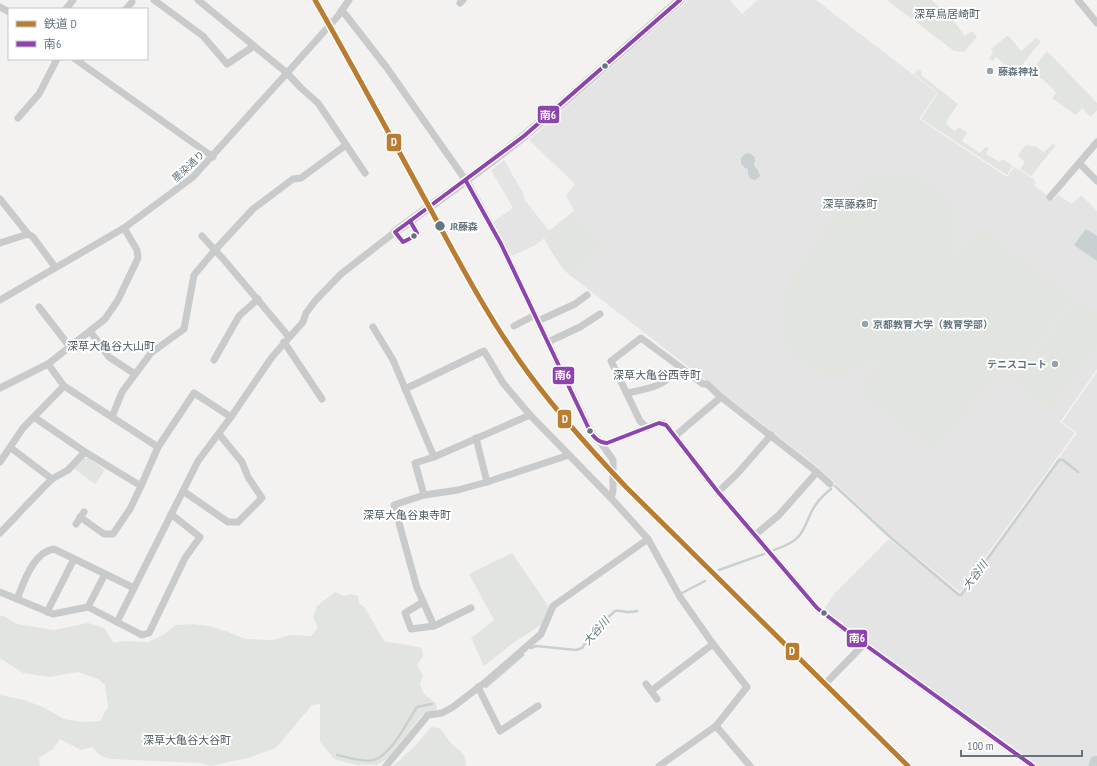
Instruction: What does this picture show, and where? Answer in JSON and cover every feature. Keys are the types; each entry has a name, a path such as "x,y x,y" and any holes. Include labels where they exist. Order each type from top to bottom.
{"street":[{"path":"67,8 73,0"},
{"path":"154,0 203,36 227,64 254,46"},
{"path":"198,0 287,73 318,103 365,173"},
{"name":"墨染通り","path":"0,300 124,228 193,177 213,157 349,0"},
{"path":"117,622 198,461 219,434 272,357 303,322 306,314 315,301 341,274 410,220 466,181 552,112 680,0"},
{"path":"1078,0 1097,23"},
{"path":"341,11 345,14 387,68 466,181 501,244 594,438 601,443 613,460 612,495"},
{"path":"18,118 39,94 56,60"},
{"path":"77,60 213,157"},
{"path":"1050,197 1097,142"},
{"path":"112,417 122,392 151,353 184,329 194,275 215,250 254,209 293,179 301,178 346,145"},
{"path":"1079,163 1097,181"},
{"path":"0,198 28,234 33,237 55,267"},
{"path":"395,232 403,242 414,236 416,232 410,220"},
{"path":"0,388 48,364 105,319 118,300 138,258 137,250 124,228"},
{"path":"0,243 28,234"},
{"path":"202,236 258,299 286,340 322,398"},
{"path":"514,326 575,304 586,295"},
{"path":"214,360 239,316 258,299"},
{"path":"39,307 70,347"},
{"path":"548,342 580,327 600,314"},
{"path":"373,327 393,360 434,457"},
{"path":"90,331 109,356 135,374"},
{"path":"646,428 640,422 611,360 641,338 680,368 703,384 707,384 721,397 771,435 830,484"},
{"path":"405,388 484,351 503,383 530,415 569,455 612,495 648,539 678,595 713,644 747,687 716,726 659,766"},
{"path":"48,364 64,386 158,447"},
{"path":"627,394 655,387 668,380 680,368"},
{"path":"0,462 11,448 23,428 64,386"},
{"path":"76,524 82,514 104,534 113,534 130,509 158,447 194,393 231,417"},
{"path":"675,436 721,397"},
{"path":"424,495 415,463 434,457 530,415"},
{"path":"34,417 85,452 140,486"},
{"path":"601,443 607,443 662,423 666,425 718,492 817,608 1032,766"},
{"path":"183,491 228,522 238,522 262,498 248,477 242,462 219,434"},
{"path":"718,492 737,474 771,435"},
{"path":"476,438 487,482"},
{"path":"11,448 52,479"},
{"path":"0,534 52,479 68,470 85,452"},
{"path":"434,626 417,588 394,505 424,495 458,490 487,482 569,455"},
{"path":"755,536 779,515 817,472"},
{"path":"0,592 53,614 88,607 142,636 149,633 185,558 200,537 172,514"},
{"path":"386,766 428,715 442,713 453,707 459,701 480,690 528,650 541,634 553,606 648,539"},
{"path":"17,599 31,566 46,550 54,549 134,588"},
{"path":"47,612 74,559"},
{"path":"88,607 105,574"},
{"path":"423,602 405,613 412,629 434,626 471,608"},
{"path":"651,691 713,644"},
{"path":"828,681 864,644"},
{"path":"646,684 657,699"},
{"path":"480,690 500,731 538,706"},
{"path":"716,726 750,766"}],"shaded area":[{"name":"京都教育大学（教育学部）","path":"688,0 730,0 742,14 758,0 816,0 937,93 919,119 1007,177 1014,167 1032,178 1036,182 1034,185 1053,200 1058,195 1072,204 1081,195 1097,211 1097,369 1060,422 1075,433 960,592 891,536 819,468 575,279 603,242 577,217 566,195 575,184 529,140"},
{"path":"931,0 949,15 965,36 972,31 977,37 964,52 954,51 888,1"},
{"path":"1008,35 1021,51 1036,38 1041,41 1022,65 1020,72 1007,70 1008,67 996,57 993,61 989,58 993,53 991,49"},
{"path":"1047,51 1097,103 1097,110 1091,117 1082,108 1076,115 1052,98 1056,93 1039,77 1032,73 1035,66"},
{"path":"918,69 922,72 921,75 958,104 946,122 949,127 955,131 959,127 967,133 962,141 980,153 985,147 989,148 986,154 1000,162 1002,159 1013,166 1007,175 921,119 938,93 914,74"},
{"path":"1053,144 1056,145 1031,176 1020,169 1025,162 1018,156 1022,149 1027,145 1036,147 1044,152"},
{"path":"746,153 751,154 755,158 754,166 758,170 760,176 755,180 751,179 748,175 748,169 741,164 741,158"},
{"path":"504,160 524,195 524,199 551,233 534,246 511,256 493,222 513,208 491,170"},
{"path":"873,164 878,167 871,179 882,176 903,175 923,180 941,192 948,200 954,211 956,219 957,238 955,249 950,264 879,358 871,364 858,370 844,374 818,372 807,367 797,359 789,348 783,334 780,307 784,294 791,282 789,280"},
{"path":"574,211 577,217 603,242 575,279 561,266 544,238 551,233 549,231"},
{"path":"979,226 1073,296 1010,381 1000,374 993,376 941,446 931,448 857,393"},
{"path":"1086,229 1097,236 1097,261 1074,245"},
{"name":"テニスコート","path":"1076,298 1097,313 1097,346 1050,410 1014,383"},
{"path":"1097,372 1097,753 1093,766 1037,766 871,646 824,609 835,593 889,539 960,594 1077,433 1062,422"},
{"path":"82,458 88,458 105,470 95,484 73,467"},
{"path":"512,553 549,607 541,625 513,643 484,666 471,638 494,620 469,574"},
{"path":"335,592 344,596 351,594 358,596 359,603 364,607 385,642 422,648 423,656 417,665 423,675 420,684 424,694 436,703 437,709 422,715 388,758 377,765 356,765 334,759 320,742 320,704 312,705 276,748 248,758 210,766 200,763 109,759 101,756 92,747 81,750 60,739 53,749 39,758 40,766 0,766 0,695 24,700 43,707 64,719 83,722 100,721 108,707 105,685 98,679 78,672 49,677 23,673 0,658 0,616 4,616 17,624 54,630 88,623 104,628 114,643 124,641 148,642 163,635 176,625 192,624 209,626 245,639 273,640 290,635 311,636 318,628 313,617 317,606"},
{"path":"431,727 439,728 451,743 462,753 465,758 466,766 393,766 417,744"}],"waterway":[{"name":"大谷川","path":"835,486 889,536 959,595 961,595 1059,460 1063,460 1078,472"},
{"name":"大谷川","path":"774,550 790,543 800,535 816,504 831,489"},
{"name":"大谷川","path":"719,570 764,554"},
{"name":"大谷川","path":"682,593 705,581"},
{"name":"大谷川","path":"531,648 536,646 576,650 582,648 594,630 615,611 637,611"},
{"name":"大谷川","path":"486,687 523,655"},
{"name":"大谷川","path":"337,755 365,761 370,761 381,757 393,745 417,707 432,704"}],"rail line":[{"name":"D","path":"315,0 473,287 495,324 544,394 626,487 908,766"}],"transit line":[{"name":"南6","path":"410,221 524,136 680,0"},
{"name":"南6","path":"466,181 501,244 594,437 598,441 607,443 659,423 666,425 718,492 817,608 864,644 1033,766"},
{"name":"南6","path":"410,221 417,233 415,236 403,242 395,232 410,221"}],"place":[{"name":"藤森神社","path":"990,71"},
{"name":"JR藤森","path":"440,226"},
{"name":"京都教育大学（教育学部）","path":"865,324"},
{"name":"テニスコート","path":"1055,364"}],"district":[{"name":"深草鳥居崎町","path":"947,14"},
{"name":"深草藤森町","path":"850,204"},
{"name":"深草大亀谷大山町","path":"111,346"},
{"name":"深草大亀谷西寺町","path":"657,375"},
{"name":"深草大亀谷東寺町","path":"407,515"},
{"name":"深草大亀谷大谷町","path":"187,740"}]}
